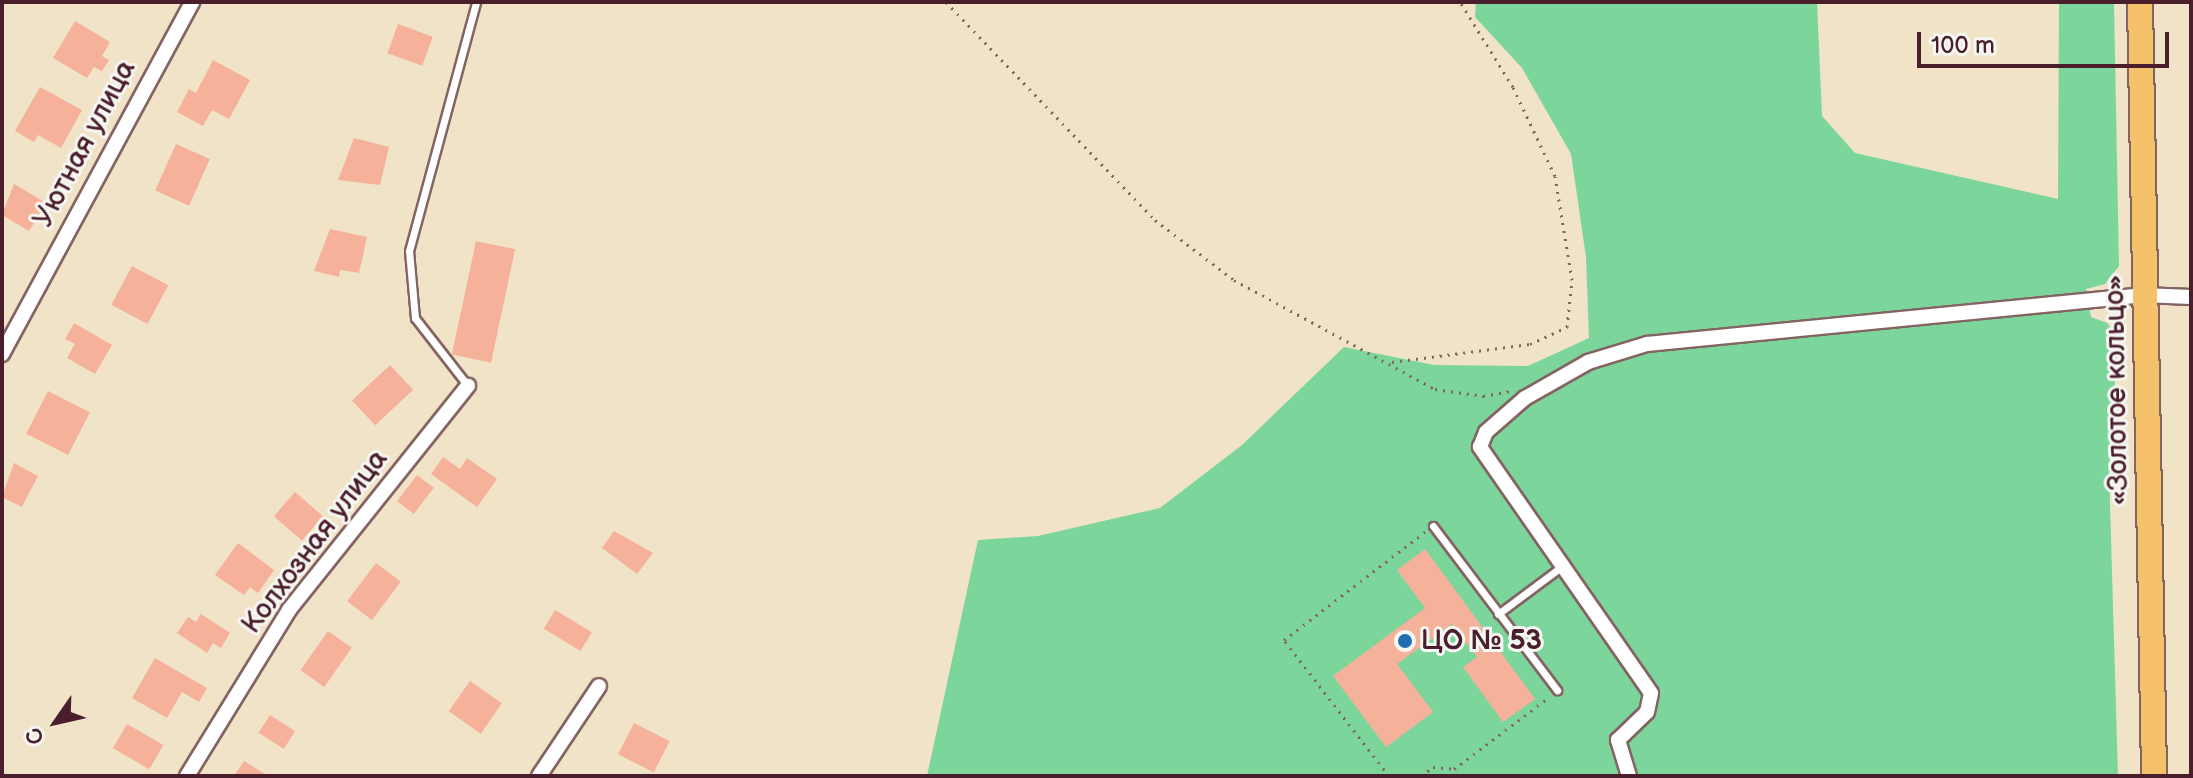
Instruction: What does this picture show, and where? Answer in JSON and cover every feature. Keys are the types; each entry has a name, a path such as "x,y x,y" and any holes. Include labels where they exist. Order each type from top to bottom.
{"highway":[{"name":"«Золотое кольцо»","path":"2140,2 2154,776"}],"street":[{"name":"Уютная улица","path":"2,354 192,2"},
{"path":"1629,776 1618,740 1647,712 1651,693 1481,451 1480,442 1525,398 1579,366 1647,344 2145,295 2191,297"},
{"name":"Колхозная улица","path":"187,776 289,610 468,386"},
{"path":"539,776 599,686"}],"lane":[{"path":"468,386 415,318 409,251 476,2"},
{"path":"1433,526 1557,690"},
{"path":"1498,614 1561,567"}],"path":[{"path":"946,2 1155,220 1279,308 1392,362 1424,384 1458,395 1517,390"},
{"path":"1392,362 1530,344 1567,327 1572,280 1555,176 1513,87 1460,2"},
{"path":"1389,776 1284,640 1433,526"},
{"path":"1421,776 1433,767 1454,769 1557,690"}],"green space":[{"path":"1476,2 1817,2 1822,116 1855,153 2058,199 2059,2 2114,2 2119,266 2105,284 2086,289 2091,317 2107,323 2118,337 2109,470 2118,776 927,776 978,540 1038,536 1160,508 1242,445 1344,347 1434,365 1528,366 1589,338 1586,257 1571,154 1522,68 1475,17"}],"building":[{"path":"75,21 110,42 102,56 109,60 102,71 94,67 87,78 53,58"},
{"path":"398,24 433,37 422,66 387,53"},
{"path":"213,60 250,80 229,119 212,110 203,126 177,112 189,89 196,93"},
{"path":"40,87 82,110 61,148 38,135 34,142 15,131"},
{"path":"354,138 389,147 380,185 338,180"},
{"path":"176,144 210,159 189,206 155,191"},
{"path":"14,184 46,203 29,231 2,215"},
{"path":"330,229 367,237 359,273 340,270 339,277 314,271"},
{"path":"476,241 515,249 491,363 452,354"},
{"path":"132,266 168,285 148,324 111,305"},
{"path":"74,323 112,345 95,374 67,358 75,344 65,339"},
{"path":"390,365 413,390 375,425 352,400"},
{"path":"48,391 90,412 68,455 26,434"},
{"path":"443,457 460,469 467,458 497,479 477,507 431,474"},
{"path":"14,463 38,476 22,507 2,497"},
{"path":"417,475 434,488 414,514 397,501"},
{"path":"295,492 323,516 302,540 274,516"},
{"path":"614,531 653,553 637,574 602,548"},
{"path":"238,543 274,570 258,593 250,587 244,595 215,575"},
{"name":"ЦО № 53","path":"1425,549 1535,699 1503,722 1463,667 1477,657 1452,624 1397,664 1433,712 1386,747 1333,676 1425,608 1397,570"},
{"path":"376,563 401,582 372,620 347,601"},
{"path":"555,610 592,632 581,651 544,629"},
{"path":"201,614 230,633 221,648 213,643 207,653 177,633 188,617 196,622"},
{"path":"328,631 352,648 324,687 300,670"},
{"path":"155,658 207,688 199,702 182,692 167,718 132,698"},
{"path":"470,681 502,703 481,734 449,711"},
{"path":"270,715 295,731 284,749 259,733"},
{"path":"634,723 670,741 654,772 618,754"},
{"path":"127,724 163,745 149,769 113,748"},
{"path":"244,761 268,776 234,776"}],"place":[{"name":"ЦО № 53","path":"1405,641"}]}
